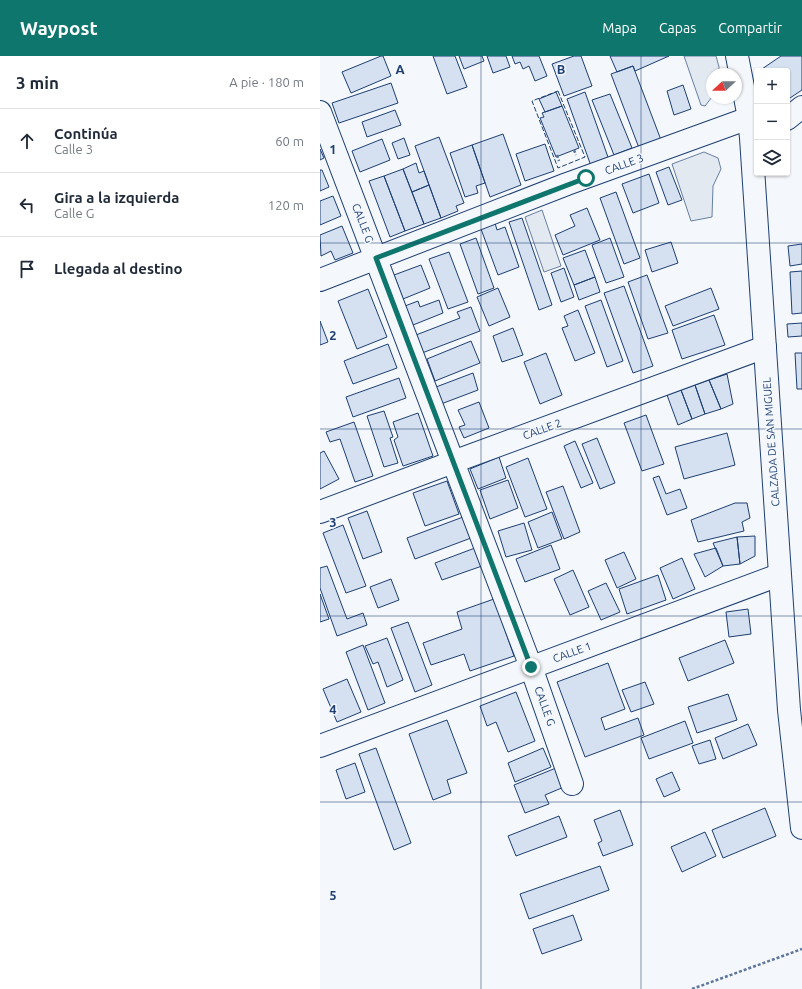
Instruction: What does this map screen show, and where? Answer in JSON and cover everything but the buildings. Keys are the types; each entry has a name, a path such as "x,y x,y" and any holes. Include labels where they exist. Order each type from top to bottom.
{"street":[{"name":"CALZADA DE SAN MIGUEL","path":"737,56 752,131 779,575 795,708 802,828"},
{"path":"790,117 802,107"},
{"name":"CALLE G","path":"320,112 531,667 572,784"},
{"name":"CALLE 3","path":"320,280 567,184 752,131"},
{"name":"CALLE 2","path":"320,512 765,347"},
{"name":"CALLE 1","path":"320,746 779,575"}],"path":[{"path":"692,989 802,949"}],"shaded area":[{"path":"684,56 716,56 719,68 706,68 707,104 705,106 701,105"},
{"path":"704,152 718,158 721,169 713,186 712,217 691,221 672,164"},
{"path":"542,210 561,266 544,272 525,217"}],"fence":[{"path":"558,91 585,157 558,168 532,101 558,91"}],"route":[{"path":"531,667 376,258 586,178"}]}
